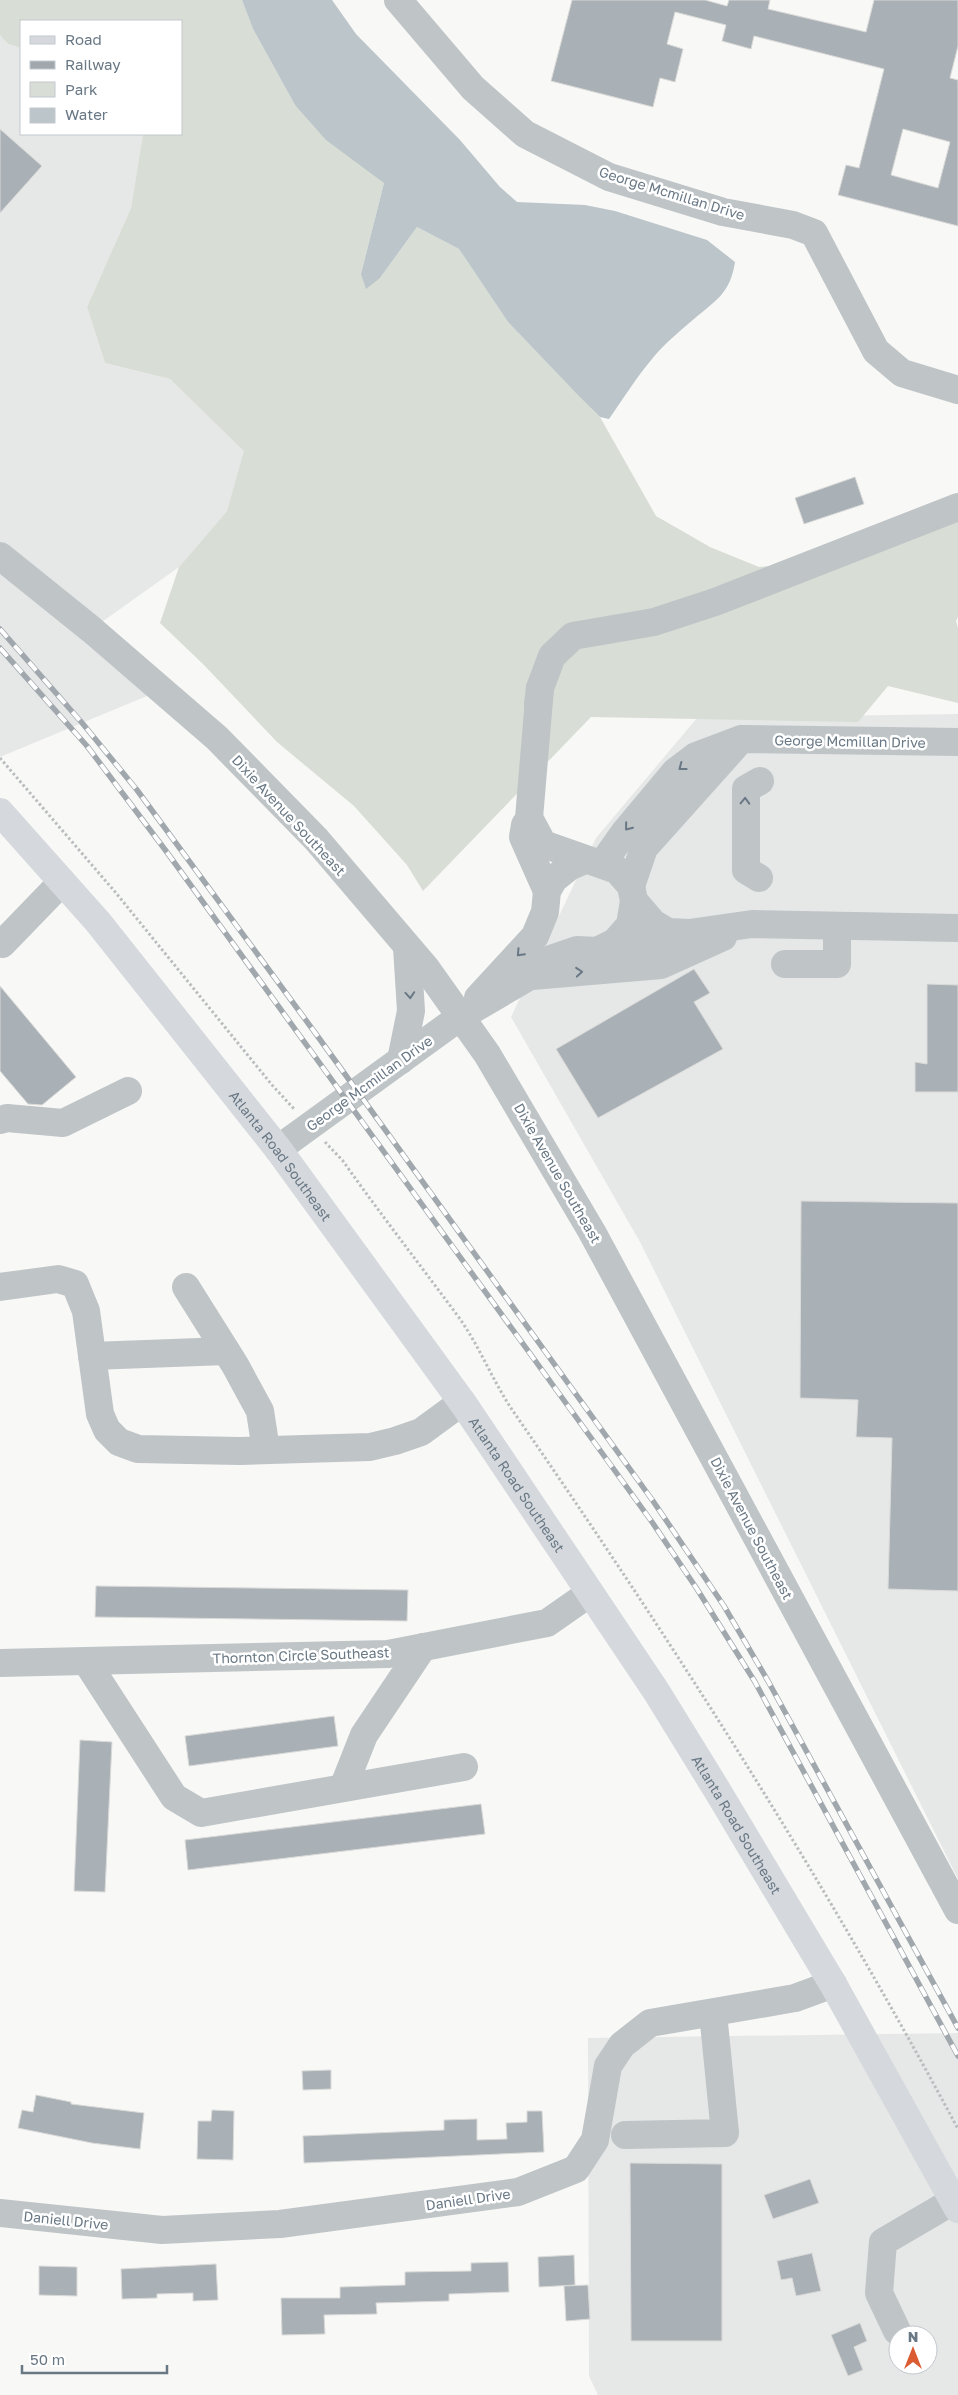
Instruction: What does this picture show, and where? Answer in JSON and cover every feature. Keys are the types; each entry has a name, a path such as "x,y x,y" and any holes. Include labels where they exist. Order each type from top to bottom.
{"main road":[{"name":"Atlanta Road Southeast","path":"0,812 104,930 278,1149 462,1402 590,1592 707,1773 833,1984 956,2205"}],"street":[{"name":"George Mcmillan Drive","path":"398,0 473,88 525,134 608,178 723,212 793,225 814,233 876,351 902,372 958,390"},
{"path":"577,950 557,936 524,837 540,688 552,656 573,636 654,622 715,602 958,507"},
{"name":"Dixie Avenue Southeast","path":"0,556 92,630 217,738 316,839 426,968 487,1054 592,1232 958,1910"},
{"path":"540,688 529,818 543,844 617,870 654,923 668,932 689,933 752,924 958,928"},
{"name":"George Mcmillan Drive","path":"460,1017 535,936 554,879 569,867 594,862 624,833 675,772 696,756 741,739 958,742"},
{"path":"615,942 630,925 632,893 644,848 741,739"},
{"path":"759,878 746,870 744,829 746,789 760,781"},
{"path":"2,944 62,882"},
{"name":"George Mcmillan Drive","path":"530,976 661,965 752,924"},
{"path":"785,964 837,964 837,926"},
{"name":"George Mcmillan Drive","path":"278,1149 460,1017 530,976 548,960 577,950 598,951 615,942"},
{"path":"615,942 697,949"},
{"path":"401,1060 412,1011 407,947"},
{"path":"0,1120 7,1118 63,1123 128,1091"},
{"path":"0,1286 58,1279 75,1284 86,1311 100,1414 107,1430 119,1442 138,1449 266,1450 370,1447 421,1432 462,1402"},
{"path":"186,1287 226,1351 260,1411 266,1450"},
{"path":"92,1356 226,1351"},
{"name":"Thornton Circle Southeast","path":"0,1663 388,1654 547,1623 590,1592"},
{"path":"343,1788 364,1735 423,1647"},
{"path":"86,1661 174,1797 201,1813 464,1767"},
{"name":"Daniell Drive","path":"0,2213 162,2230 280,2224 518,2192 576,2169 595,2140 608,2066 622,2045 650,2023 795,1998 833,1984"},
{"path":"625,2135 725,2133 713,2013"},
{"path":"895,2325 879,2293 883,2242 956,2205"}],"shaded area":[{"path":"0,35 8,44 20,48 20,135 143,135 131,208 87,307 105,363 170,379 245,451 227,511 179,567 92,629 159,691 0,757"},
{"path":"958,714 958,1879 640,1242 511,1017 596,838 697,718"},
{"path":"958,2033 958,2395 598,2395 589,2376 588,2038"}],"green space":[{"path":"0,0 242,0 253,29 295,105 384,183 361,274 380,278 417,227 459,249 508,322 600,417 656,516 710,547 759,567 837,561 958,517 958,617 956,621 958,628 958,703 888,686 858,722 591,717 423,891 407,865 354,806 277,742 204,665 160,623 179,567 227,511 244,451 170,379 105,363 87,307 131,208 143,135 182,135 182,20 20,20 20,48 8,44 0,35"}],"water":[{"path":"242,0 332,0 356,34 460,140 500,187 517,202 585,205 615,211 707,240 735,262 730,282 726,289 656,354 609,419 600,417 508,322 459,249 417,227 380,278 366,289 361,274 384,183 326,140 295,105 253,29"}],"building":[{"path":"572,0 705,0 727,6 729,0 770,0 768,9 866,32 874,0 958,0 958,46 950,78 958,80 958,226 838,195 846,165 859,168 884,69 754,36 751,49 722,41 726,25 675,12 667,44 683,49 675,82 660,78 653,107 551,81","holes":["903,129 950,142 938,188 891,175"]},
{"path":"0,129 42,166 0,213"},
{"path":"855,477 864,504 804,524 795,498"},
{"path":"694,969 710,993 694,1002 723,1049 598,1118 556,1049"},
{"path":"927,984 958,985 958,1092 915,1092 915,1062 927,1064"},
{"path":"0,986 76,1077 42,1105 28,1104 0,1071"},
{"path":"801,1201 958,1203 958,1591 888,1589 892,1438 856,1437 858,1400 800,1398"},
{"path":"96,1586 408,1590 407,1621 95,1617"},
{"path":"334,1716 338,1746 189,1766 185,1736"},
{"path":"80,1740 112,1742 105,1892 74,1891"},
{"path":"481,1804 485,1834 188,1870 185,1840"},
{"path":"331,2070 331,2089 303,2090 302,2071"},
{"path":"36,2095 71,2102 71,2104 144,2113 140,2149 92,2143 18,2128 22,2110 33,2112"},
{"path":"212,2110 234,2111 233,2160 197,2159 198,2121 211,2121"},
{"path":"527,2111 542,2111 544,2152 304,2163 303,2136 444,2130 444,2120 477,2119 477,2140 507,2139 506,2123 527,2122"},
{"path":"630,2163 722,2164 722,2341 631,2341"},
{"path":"810,2179 819,2203 773,2219 764,2195"},
{"path":"812,2253 821,2291 796,2296 792,2278 781,2280 777,2261"},
{"path":"574,2255 575,2285 539,2287 538,2257"},
{"path":"508,2262 509,2292 449,2294 449,2301 376,2303 377,2314 324,2315 325,2334 282,2335 281,2298 340,2298 340,2287 405,2285 405,2272 471,2271 471,2263"},
{"path":"216,2264 218,2300 193,2301 193,2293 157,2294 157,2298 122,2299 121,2269"},
{"path":"39,2266 77,2267 77,2296 39,2295"},
{"path":"588,2285 590,2319 566,2321 564,2286"},
{"path":"860,2323 867,2341 854,2347 863,2370 848,2376 831,2335"}],"railway":[{"path":"0,629 83,724 137,790 316,1034 653,1501 724,1606 768,1681 958,2028"},
{"path":"0,648 87,746 166,851 652,1522 697,1589 755,1682 958,2056"}]}
